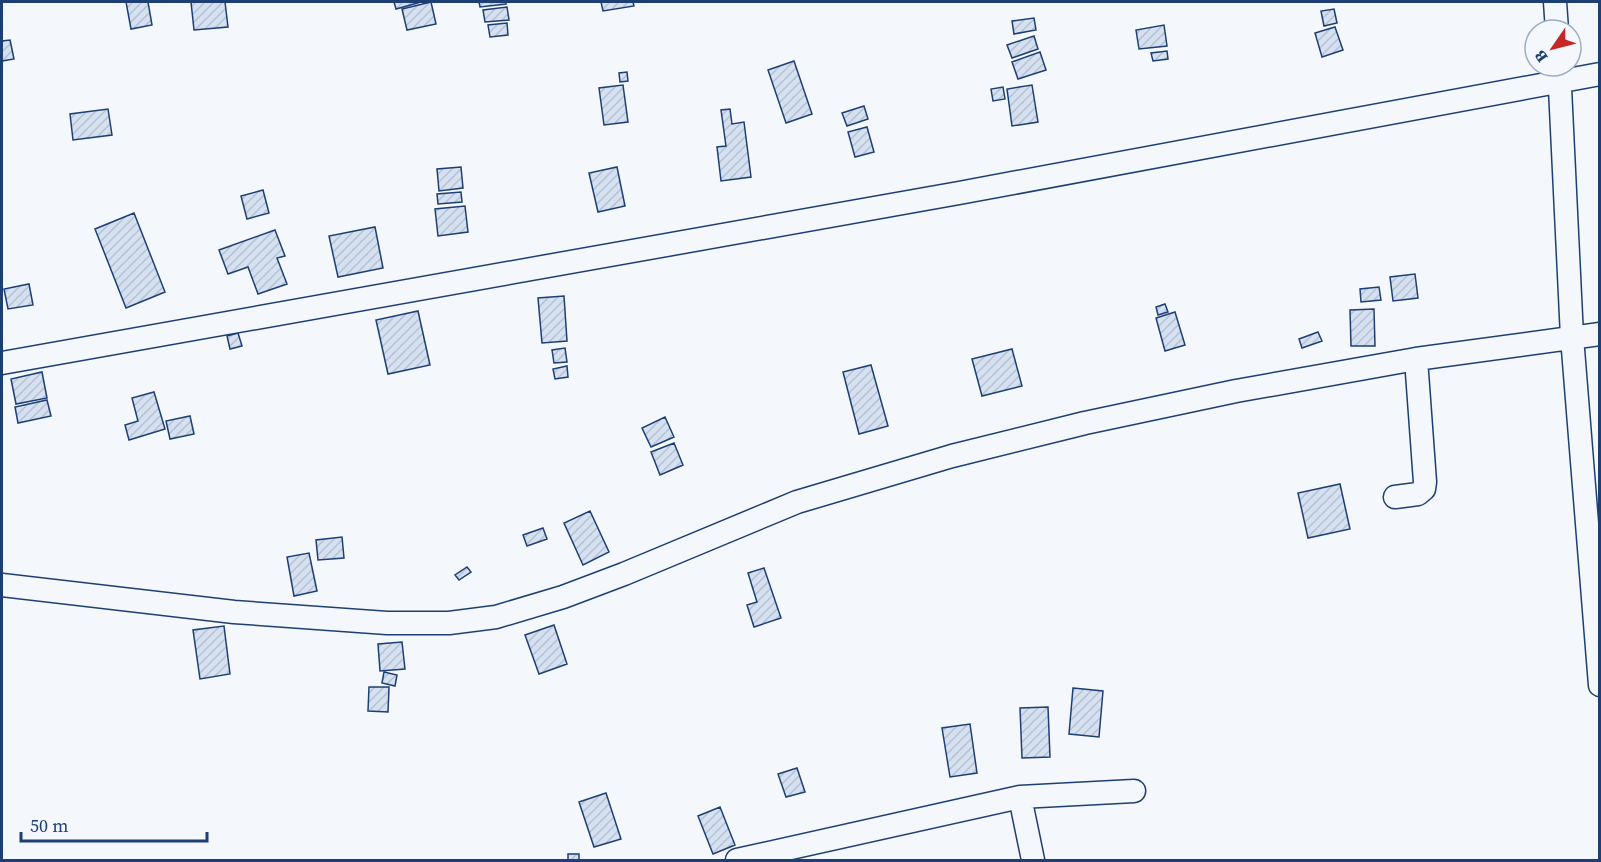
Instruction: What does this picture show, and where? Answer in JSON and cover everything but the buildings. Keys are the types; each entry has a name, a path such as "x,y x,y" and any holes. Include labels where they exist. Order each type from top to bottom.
{"street":[{"path":"1555,2 1556,18"},
{"path":"1583,74 1599,74"},
{"path":"2,363 960,193 1540,78"},
{"path":"1560,78 1572,337 1599,685"},
{"path":"2,585 234,612 387,623 449,623 496,617 614,578 797,502 952,456 1097,420 1416,359 1599,334"},
{"path":"1395,497 1418,494 1424,489 1416,359"},
{"path":"737,861 1020,797 1134,791"},
{"path":"1020,797 1033,861"}]}
